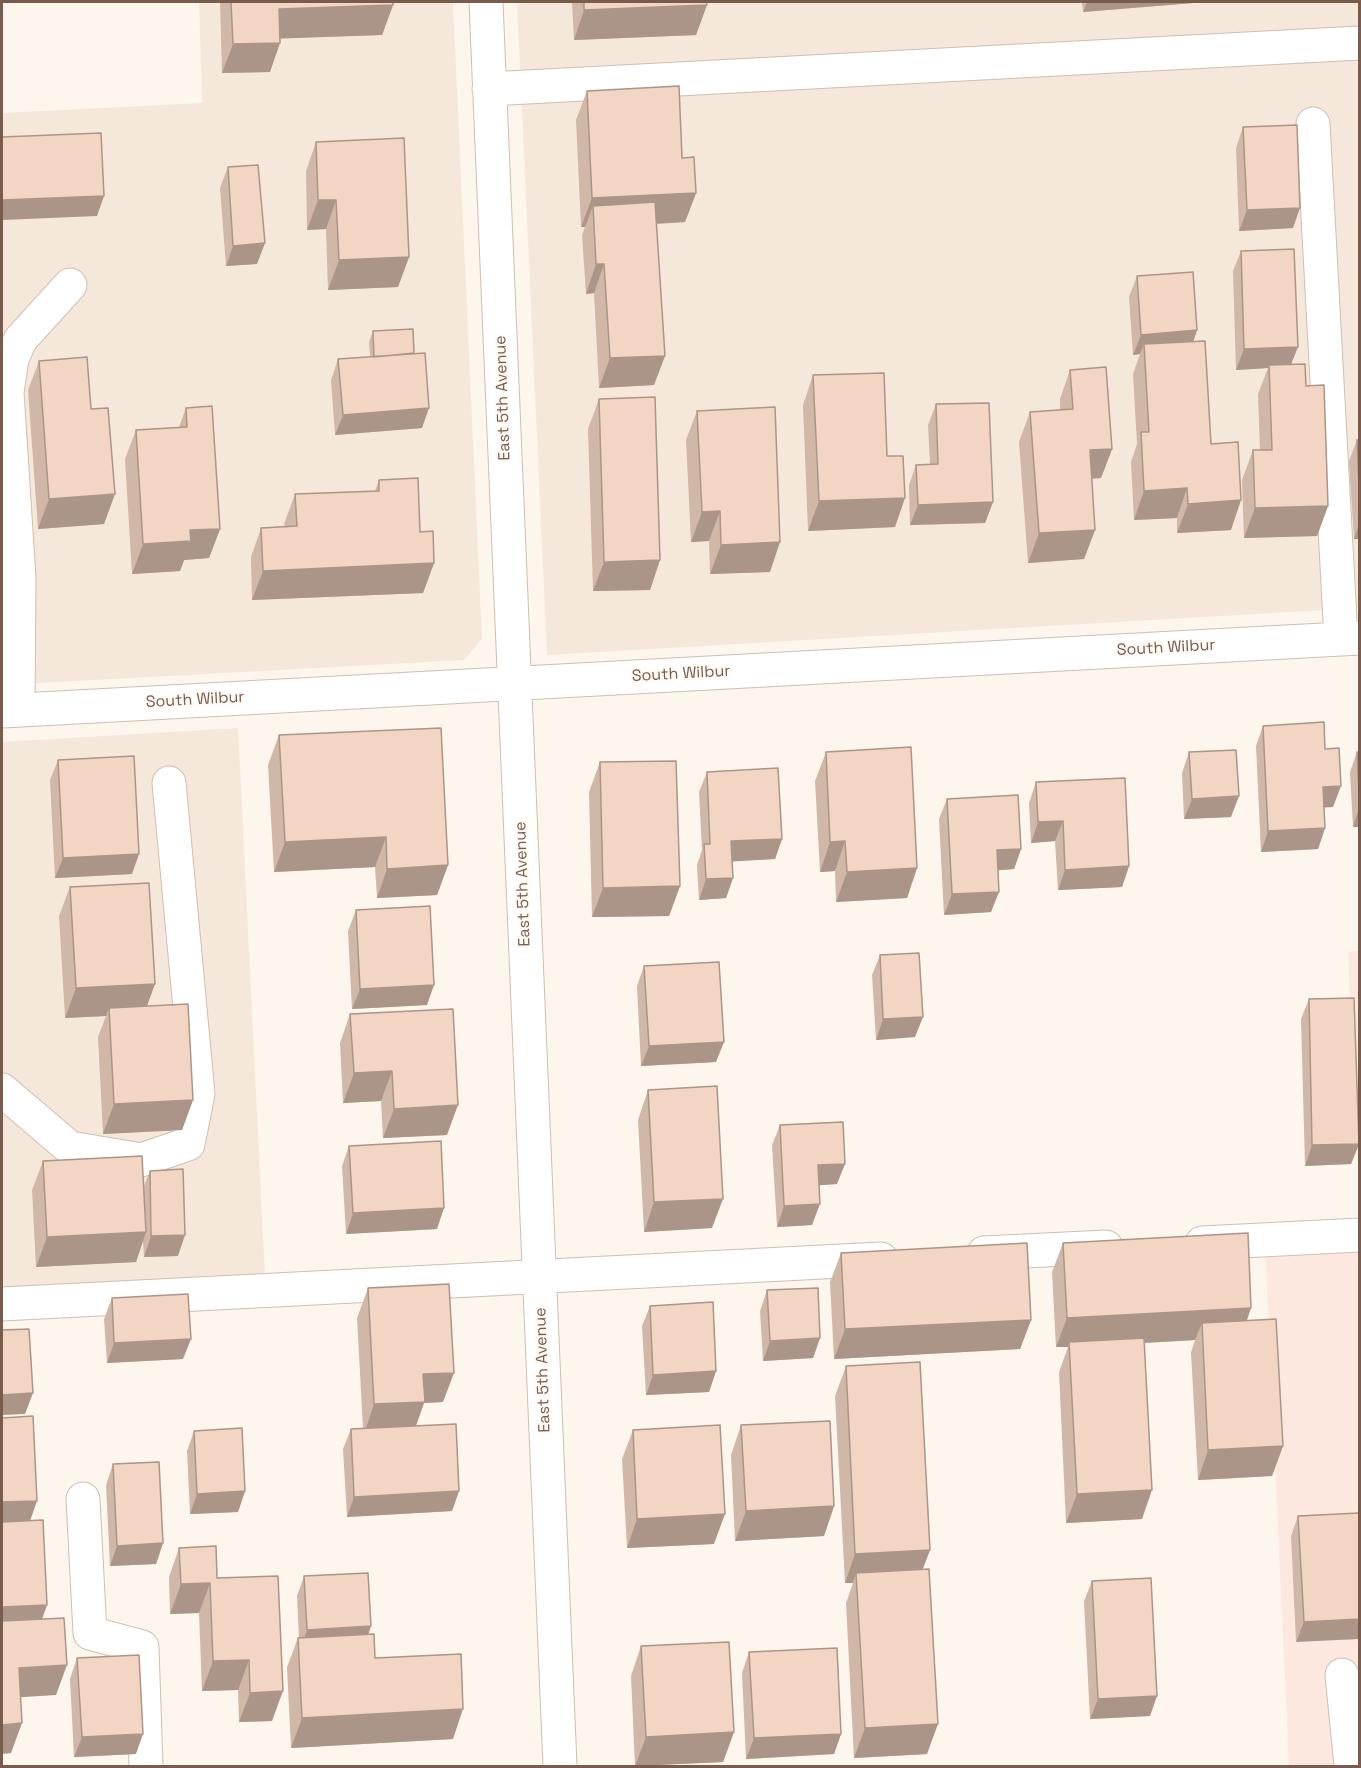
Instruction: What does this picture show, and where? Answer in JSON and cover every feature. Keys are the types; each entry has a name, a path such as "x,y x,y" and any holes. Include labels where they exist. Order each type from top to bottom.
{"street":[{"name":"East 5th Avenue","path":"486,2 560,1767"},
{"path":"489,89 1359,43"},
{"path":"1312,124 1350,638"},
{"path":"10,710 19,579 7,392 12,359 20,340 70,285"},
{"name":"South Wilbur","path":"10,710 1350,638"},
{"path":"2,1090 70,1148 141,1160 188,1144 198,1094 169,783"},
{"path":"1170,1244 1359,1235"},
{"path":"956,1255 1134,1246"},
{"path":"2,1304 908,1257"},
{"path":"83,1499 90,1633 142,1647 146,1767"},
{"path":"1342,1675 1351,1767"}],"shaded area":[{"path":"199,2 453,2 482,639 464,660 2,685 2,113 202,103"},
{"path":"517,2 1359,2 1359,608 547,655"},
{"path":"238,728 265,1276 2,1288 2,742"},
{"path":"1359,951 1359,1185 1348,952"},
{"path":"1359,1238 1359,1766 1289,1766 1265,1245"}],"building":[{"path":"231,2 393,2 393,5 279,9 280,43 233,44"},
{"path":"584,2 706,2 707,5 584,10"},
{"path":"679,86 682,158 694,157 696,193 592,198 587,91"},
{"path":"1297,125 1300,208 1247,210 1243,127"},
{"path":"101,133 104,196 2,200 2,137"},
{"path":"404,138 409,257 339,260 336,200 318,200 316,142"},
{"path":"258,165 265,243 233,246 228,167"},
{"path":"655,202 665,356 610,358 604,264 596,264 593,206"},
{"path":"1294,249 1298,347 1244,349 1241,251"},
{"path":"1193,272 1197,330 1141,335 1137,276"},
{"path":"413,329 414,353 374,357 373,331"},
{"path":"1205,341 1211,444 1238,442 1241,500 1188,504 1187,488 1144,491 1141,432 1149,432 1144,344"},
{"path":"425,353 429,408 343,415 338,359"},
{"path":"87,357 91,409 108,408 115,494 49,499 39,361"},
{"path":"1305,364 1306,386 1324,385 1328,506 1255,508 1253,450 1272,450 1269,365"},
{"path":"1106,367 1112,449 1090,450 1095,530 1039,533 1030,412 1073,409 1070,370"},
{"path":"884,373 887,456 903,456 905,498 819,501 813,375"},
{"path":"655,397 660,560 604,562 599,399"},
{"path":"989,403 993,502 918,505 916,465 938,464 936,404"},
{"path":"212,406 220,529 190,530 191,541 143,544 136,430 187,427 186,408"},
{"path":"775,407 780,542 721,545 720,511 702,512 697,411"},
{"path":"1357,440 1359,440 1359,486"},
{"path":"418,478 420,532 433,531 434,563 263,571 261,528 297,526 295,494 379,491 379,480"},
{"path":"1324,722 1325,749 1339,748 1341,786 1323,787 1325,828 1268,831 1263,726"},
{"path":"441,728 448,865 387,869 386,837 285,842 279,735"},
{"path":"911,747 917,868 847,872 845,841 830,842 826,752"},
{"path":"1236,750 1239,796 1192,799 1189,752"},
{"path":"1357,752 1359,752 1359,793"},
{"path":"134,756 139,854 63,858 58,760"},
{"path":"676,761 680,886 603,888 600,762"},
{"path":"778,768 782,839 731,841 733,878 706,879 704,844 710,844 707,772"},
{"path":"1125,778 1129,866 1065,870 1063,821 1038,822 1036,782"},
{"path":"1018,795 1021,849 997,850 999,892 952,894 947,799"},
{"path":"149,883 155,984 76,988 70,887"},
{"path":"430,906 434,985 360,989 356,910"},
{"path":"919,953 923,1017 883,1019 880,955"},
{"path":"719,962 724,1042 649,1046 644,966"},
{"path":"1354,998 1359,1144 1312,1145 1309,999"},
{"path":"188,1004 193,1100 114,1104 109,1008"},
{"path":"453,1009 458,1105 394,1109 392,1071 354,1073 350,1014"},
{"path":"717,1086 723,1199 654,1202 648,1090"},
{"path":"843,1122 845,1164 818,1165 820,1204 784,1206 780,1125"},
{"path":"441,1141 444,1208 353,1213 349,1146"},
{"path":"142,1156 146,1232 47,1237 43,1161"},
{"path":"183,1169 185,1235 151,1236 150,1171"},
{"path":"1248,1233 1251,1308 1067,1318 1063,1243"},
{"path":"1027,1243 1031,1320 845,1329 841,1253"},
{"path":"449,1284 454,1373 423,1374 425,1402 374,1404 368,1288"},
{"path":"818,1288 820,1338 770,1341 767,1290"},
{"path":"188,1294 191,1339 114,1343 112,1298"},
{"path":"713,1302 716,1371 653,1375 650,1306"},
{"path":"1276,1319 1283,1446 1208,1450 1202,1323"},
{"path":"29,1329 33,1393 2,1395 2,1330"},
{"path":"1144,1338 1152,1490 1077,1494 1069,1342"},
{"path":"920,1362 930,1550 855,1554 846,1366"},
{"path":"33,1416 37,1501 2,1502 2,1418"},
{"path":"830,1421 834,1506 746,1511 741,1425"},
{"path":"456,1424 459,1491 354,1497 351,1429"},
{"path":"720,1425 725,1514 637,1519 633,1430"},
{"path":"242,1428 245,1491 197,1494 194,1431"},
{"path":"159,1462 163,1543 117,1546 113,1464"},
{"path":"1359,1513 1359,1619 1304,1622 1298,1516"},
{"path":"43,1520 47,1605 2,1607 2,1522"},
{"path":"216,1546 217,1578 278,1576 283,1691 250,1693 249,1660 213,1661 210,1583 181,1584 179,1548"},
{"path":"929,1569 938,1724 865,1728 856,1573"},
{"path":"368,1573 371,1626 307,1630 304,1576"},
{"path":"1151,1578 1157,1696 1098,1699 1092,1581"},
{"path":"64,1618 67,1665 19,1668 22,1723 2,1725 2,1621"},
{"path":"374,1634 375,1658 461,1654 463,1709 302,1718 298,1638"},
{"path":"729,1642 734,1732 646,1737 641,1646"},
{"path":"837,1648 841,1734 754,1738 749,1652"},
{"path":"139,1655 143,1734 82,1737 77,1658"}]}
